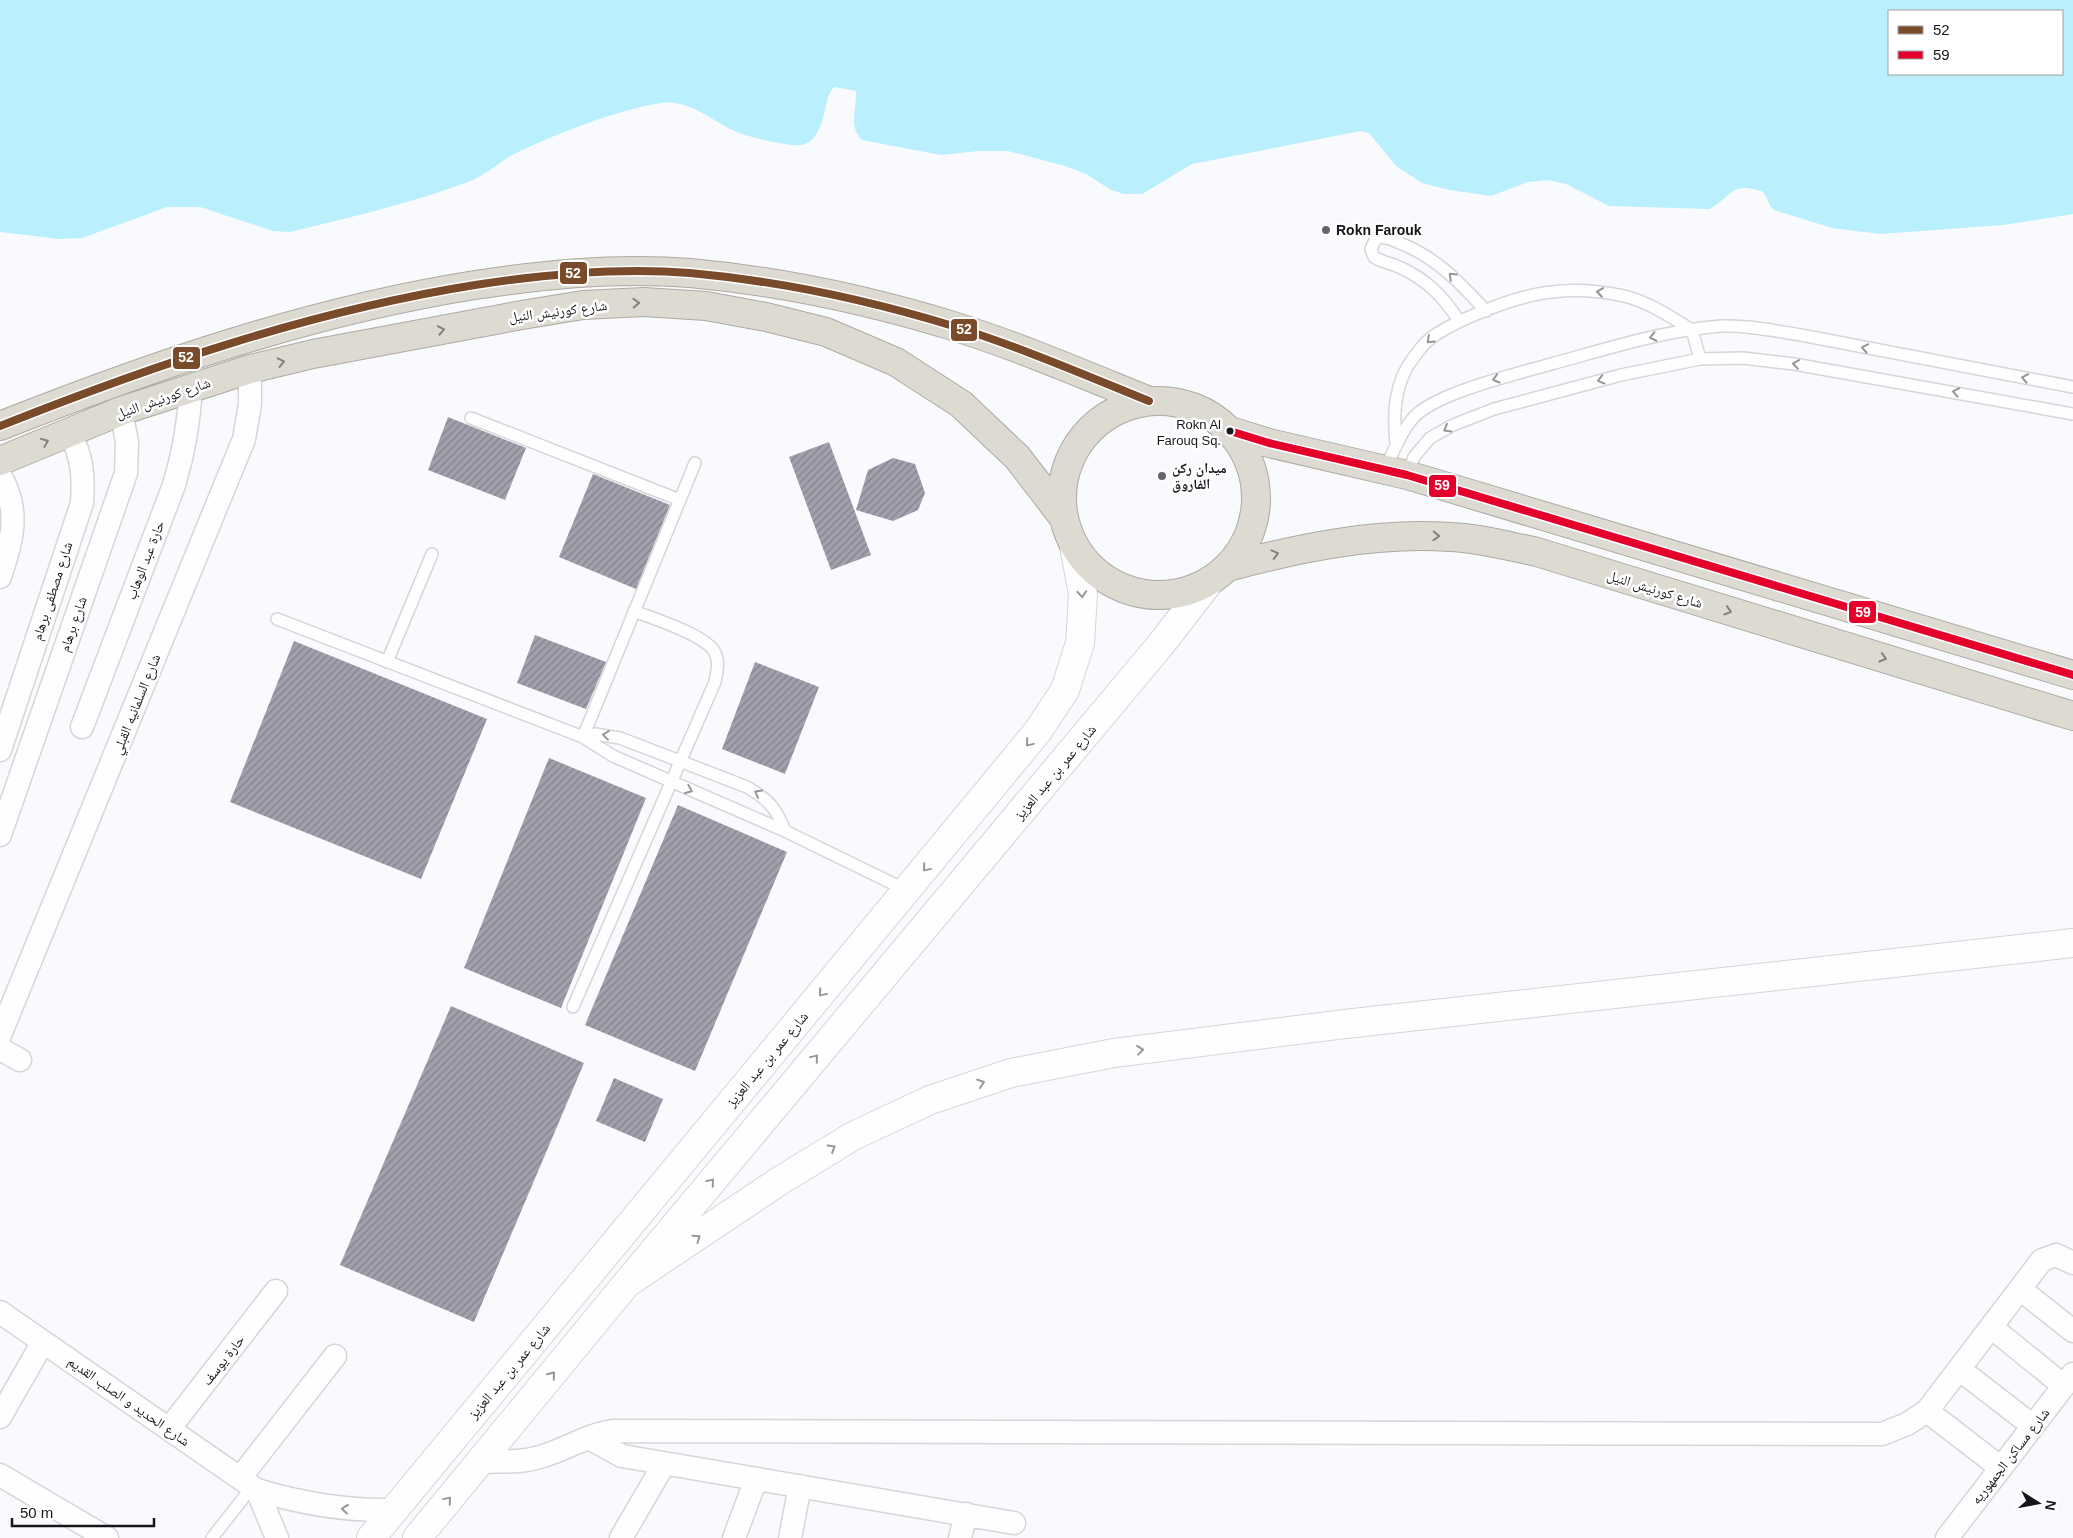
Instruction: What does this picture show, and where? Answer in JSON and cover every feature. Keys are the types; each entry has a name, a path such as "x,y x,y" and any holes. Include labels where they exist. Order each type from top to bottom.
{"highway":[{"path":"0,426 108,383 172,361 302,323 417,294 533,276 593,271 688,273 740,278 848,298 955,326 1149,401"},
{"name":"شارع كورنيش النيل","path":"0,461 121,411 250,369 322,352 522,314 583,305 662,304 706,306 766,317 826,332 896,362 961,404 1018,457 1064,518"},
{"path":"1149,401 1179,402 1207,413 1230,431 1244,451 1254,475 1256,500 1249,532 1243,547 1219,574 1186,591 1161,595 1135,592 1104,577 1090,567 1074,546 1064,518 1062,498 1064,478 1071,458 1081,440 1094,425 1111,413 1129,405 1149,401"},
{"path":"1230,431 1396,473 2073,675"},
{"name":"شارع كورنيش النيل","path":"1219,574 1284,552 1354,541 1412,535 1452,537 1486,542 1537,552 2073,716"}],"main road":[{"name":"شارع عمر بن عبد العزيز","path":"371,1538 1038,731 1065,690 1080,643 1083,594 1074,546"},
{"name":"شارع عمر بن عبد العزيز","path":"417,1538 626,1283 1219,574"},
{"path":"626,1283 781,1180 853,1136 930,1100 1011,1073 1114,1053 1345,1024 2073,943"}],"street":[{"name":"شارع السلمانيه القبلي","path":"0,1035 244,439 250,404 250,369"},
{"name":"حارة عبد الوهاب","path":"82,727 174,485 184,453 189,421 191,388"},
{"name":"شارع برهام","path":"0,835 126,473 127,442 121,411"},
{"name":"شارع مصطفى برهام","path":"0,750 82,503 84,478 81,462 70,432"},
{"path":"0,475 6,486 13,511 13,537 0,576"},
{"path":"0,1049 20,1060"},
{"path":"481,1462 524,1461 541,1457 589,1438 614,1431 1882,1434 1907,1424 1927,1411 2042,1260 2056,1255 2073,1263"},
{"path":"2020,1289 2073,1331"},
{"name":"حارة يوسف","path":"169,1429 276,1291"},
{"name":"شارع الحديد و الصلب القديم","path":"0,1312 250,1485 290,1500 325,1507 359,1510 394,1510"},
{"path":"1991,1327 2068,1380"},
{"path":"0,1417 43,1342"},
{"path":"277,1538 250,1485 335,1356"},
{"path":"1959,1369 2033,1426"},
{"name":"شارع مساكن الجمهوريه","path":"1947,1538 2068,1380"},
{"path":"1927,1411 2001,1468"},
{"path":"589,1438 622,1456 1014,1523"},
{"path":"621,1538 664,1464"},
{"path":"0,1475 107,1538"},
{"path":"734,1538 756,1479"},
{"path":"790,1538 800,1486"},
{"path":"960,1538 966,1514"}],"lane":[{"path":"1459,321 1446,301 1431,285 1412,273 1374,257 1371,249 1376,238 1383,237 1395,241 1432,259 1448,272 1486,311"},
{"path":"1396,473 1394,414 1399,385 1412,358 1433,336 1459,321 1551,292 1588,290 1625,296 1660,310 1692,330 1700,359"},
{"path":"1396,444 1415,416 1443,398 1488,382 1608,348 1655,336 1723,326 1760,329 2073,387"},
{"path":"1396,473 1430,438 1461,422 1494,409 1621,375 1700,359 1743,358 1794,364 2073,414"},
{"path":"471,418 680,500"},
{"path":"583,737 695,463"},
{"path":"387,662 432,554"},
{"path":"574,1007 715,682 718,666 714,652 703,641 634,611"},
{"path":"277,619 583,737 602,750 671,783 786,831 907,890"},
{"path":"583,737 608,734 748,787 765,797 778,812 786,831"},
{"path":"212,1538 250,1485"}],"water":[{"path":"0,0 2073,0 2073,214 2003,225 1880,234 1832,228 1774,210 1763,192 1745,188 1734,191 1709,209 1609,206 1566,184 1548,180 1528,182 1491,196 1450,190 1422,183 1396,166 1369,133 1361,131 1192,164 1142,194 1124,194 1111,190 1086,174 1065,166 1008,151 979,151 941,155 862,140 855,129 854,123 856,91 835,87 828,96 818,132 812,139 802,145 789,145 751,137 732,130 683,105 662,103 608,116 549,138 516,153 475,179 446,190 379,210 290,232 273,231 200,207 167,207 82,238 60,239 0,232"}],"building":[{"path":"448,417 526,448 505,500 428,470"},
{"path":"829,442 871,555 831,570 789,457"},
{"path":"893,458 915,464 925,493 918,510 893,521 856,510 868,470"},
{"path":"593,474 670,505 636,589 559,557"},
{"path":"535,635 606,662 586,709 517,683"},
{"path":"294,641 487,719 421,879 230,802"},
{"path":"755,662 819,687 785,774 722,749"},
{"path":"549,758 646,798 561,1008 464,968"},
{"path":"678,805 787,852 695,1071 585,1025"},
{"path":"451,1006 584,1063 474,1322 340,1265"},
{"path":"614,1078 663,1099 645,1142 596,1121"}],"transit line":[{"name":"52","path":"0,426 175,361 234,342 353,309 475,285 555,275 609,271 690,273 790,286 856,300 978,334 1149,401"},
{"name":"59","path":"1230,431 1269,443 1407,475 2073,675"}],"place":[{"name":"Rokn Farouk","path":"1326,230"},
{"name":"Rokn Al Farouq Sq.","path":"1230,431"},
{"name":"ميدان ركن الفاروق","path":"1162,476"}]}
